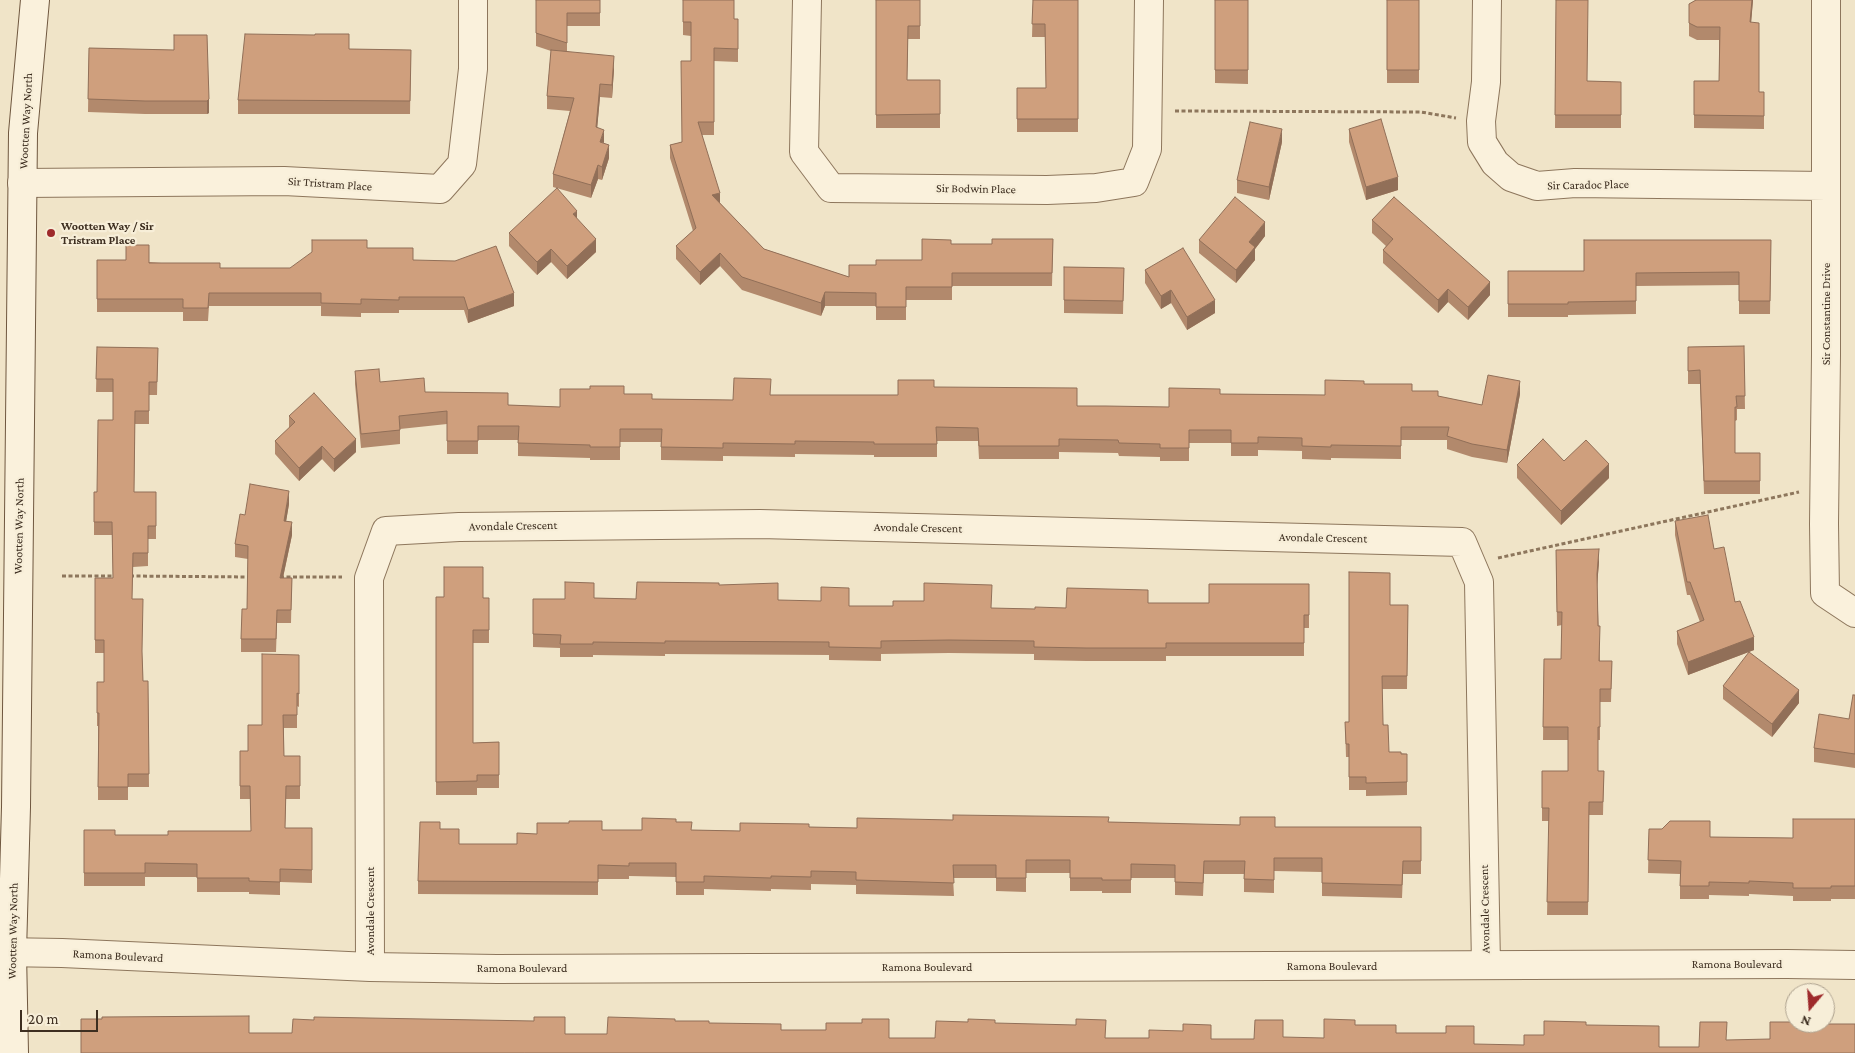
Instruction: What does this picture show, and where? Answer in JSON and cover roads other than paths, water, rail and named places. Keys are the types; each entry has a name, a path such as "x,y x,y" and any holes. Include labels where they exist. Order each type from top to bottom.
{"street":[{"name":"Wootten Way North","path":"14,1053 6,952 16,808 23,133 35,0"},
{"name":"Sir Tristram Place","path":"22,183 284,181 440,189 462,164 473,69 473,0"},
{"name":"Sir Bodwin Place","path":"807,0 804,152 830,188 1047,190 1096,188 1134,182 1147,150 1149,0"},
{"name":"Sir Caradoc Place","path":"1487,0 1486,82 1481,121 1482,142 1495,163 1511,177 1537,186 1575,183 1826,186"},
{"name":"Sir Constantine Drive","path":"1826,0 1825,593 1855,613"},
{"name":"Avondale Crescent","path":"370,967 369,578 386,532 498,526 760,524 1462,542 1479,582 1486,966"},
{"name":"Ramona Boulevard","path":"6,952 370,967 506,969 1855,965"}],"place":[{"name":"Wootten Way / Sir Tristram Place","path":"51,233"}]}
